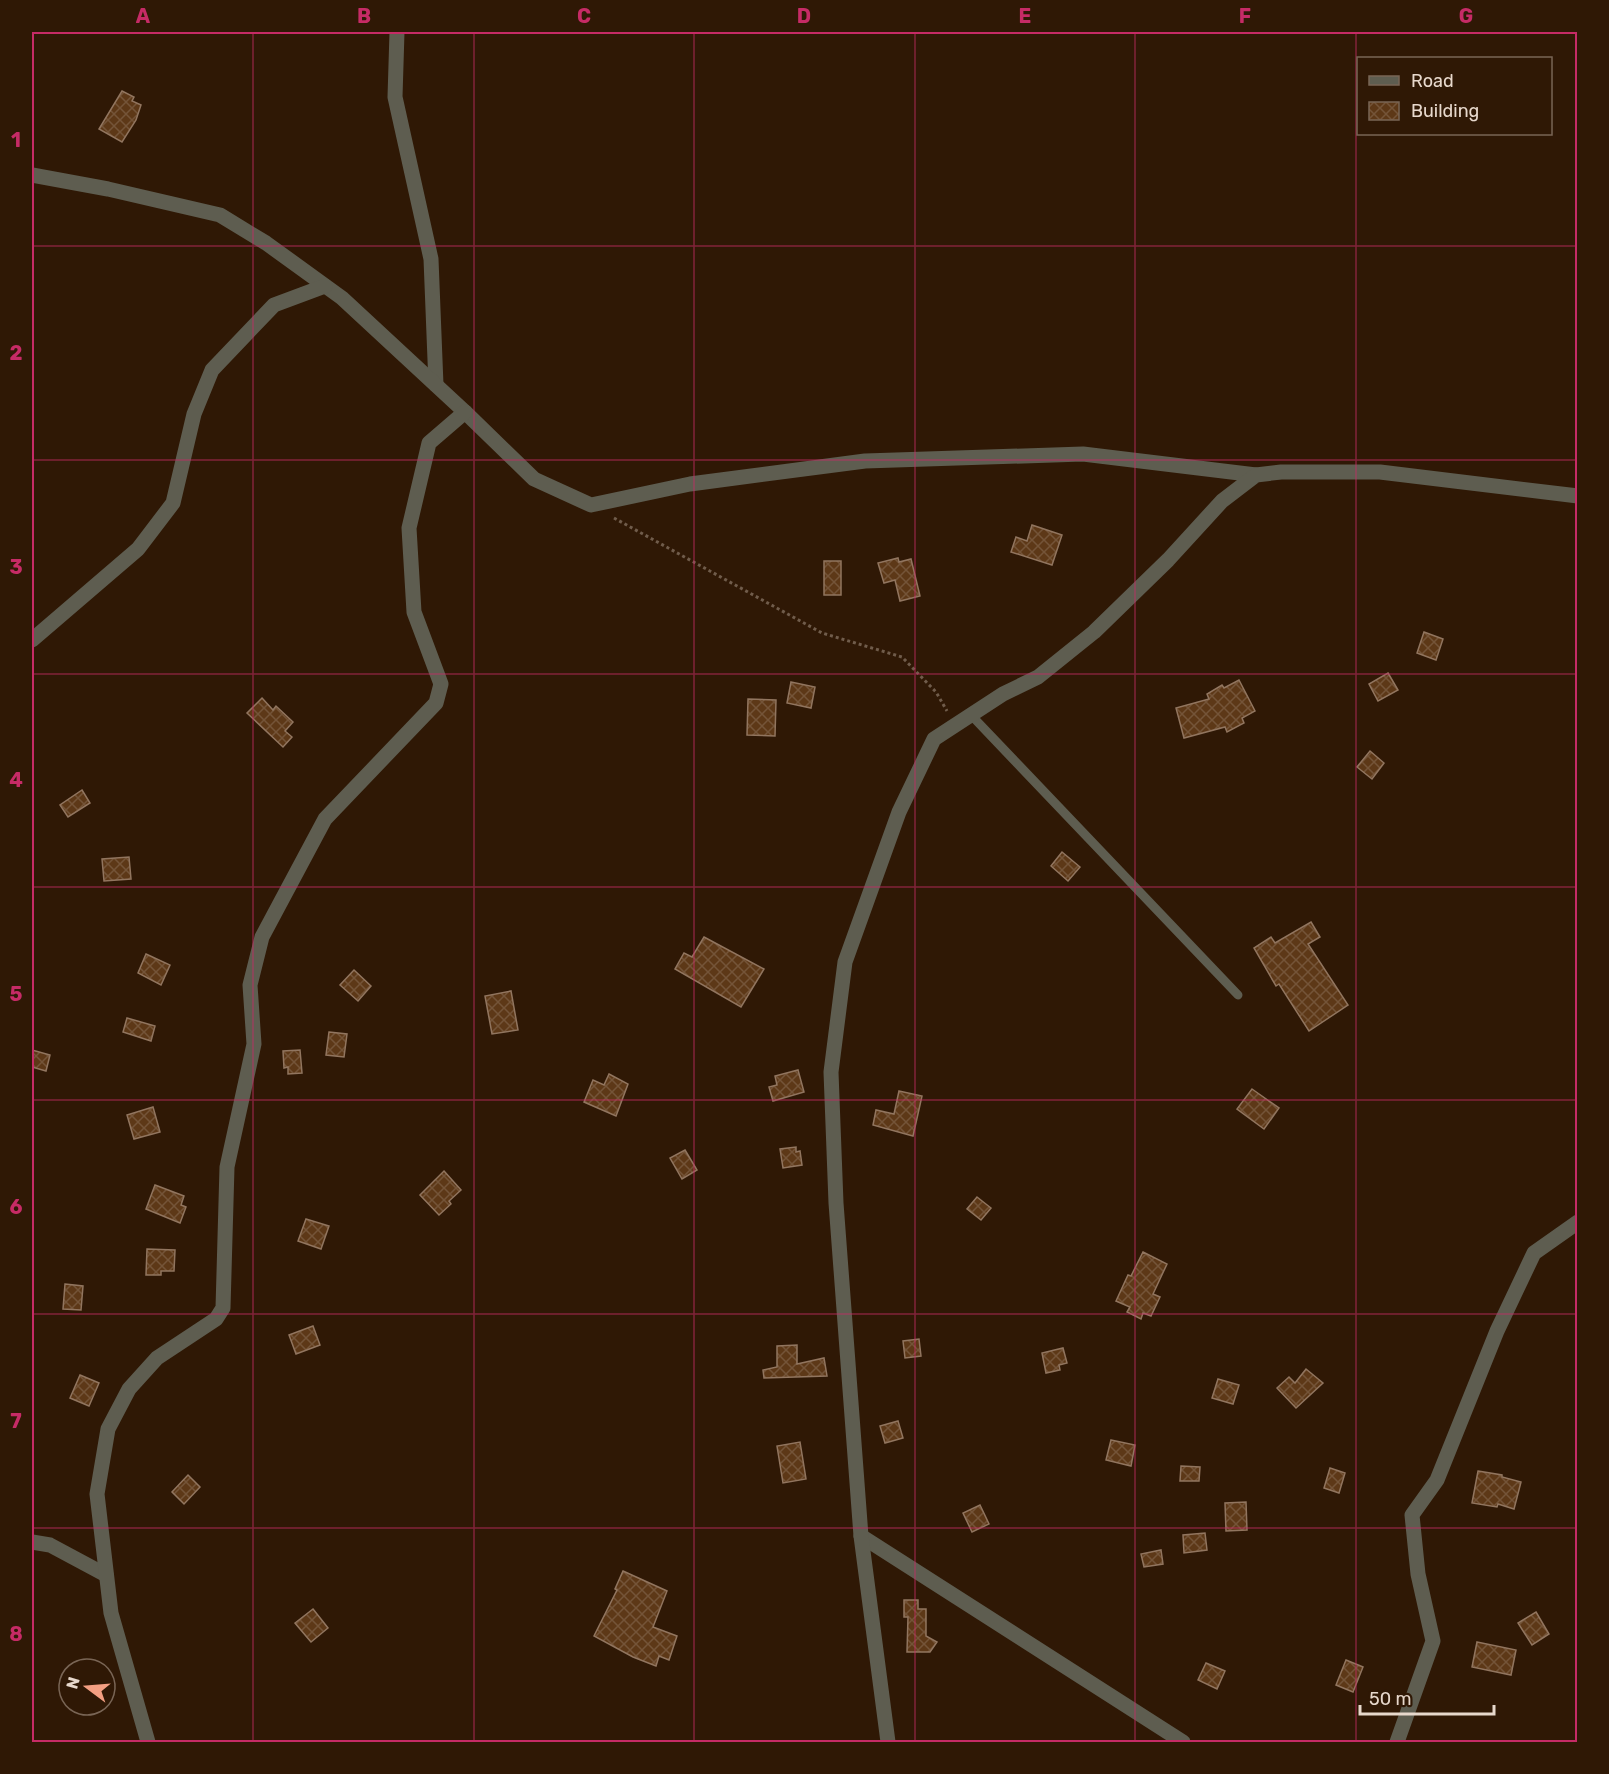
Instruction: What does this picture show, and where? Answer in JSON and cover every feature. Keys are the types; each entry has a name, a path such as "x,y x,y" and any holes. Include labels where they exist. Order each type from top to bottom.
{"street":[{"path":"397,32 395,97 431,259 436,385"},
{"path":"32,175 108,189 220,215 266,243 342,298 534,479 591,505 690,484 865,461 1083,454 1256,475 1281,472 1380,472 1578,496"},
{"path":"32,640 138,549 173,502 194,414 212,370 274,305 325,286"},
{"path":"148,1743 111,1613 106,1575 97,1494 108,1429 129,1389 157,1359 216,1320 223,1308 226,1167 254,1044 250,985 262,937 325,819 436,703 441,684 414,612 409,528 429,443 465,412"},
{"path":"888,1743 861,1536 836,1203 831,1072 845,962 895,822 934,739 1003,694 1038,677 1094,632 1168,560 1222,501 1256,475"},
{"path":"1397,1743 1432,1641 1418,1574 1412,1515 1437,1480 1497,1331 1534,1253 1578,1222"},
{"path":"861,1536 1183,1743"},
{"path":"32,1542 50,1545 106,1575"}],"lane":[{"path":"972,715 1238,995"}],"path":[{"path":"591,505 822,633 902,657 936,692 955,726"}],"building":[{"path":"122,91 134,97 132,101 141,105 136,120 122,142 99,129"},
{"path":"1032,525 1062,535 1052,565 1011,552 1016,537 1027,541"},
{"path":"898,558 899,562 911,559 920,596 900,601 895,580 884,583 878,563"},
{"path":"824,561 841,561 841,595 824,595"},
{"path":"1424,632 1443,639 1436,660 1417,653"},
{"path":"1388,673 1398,690 1378,701 1369,684"},
{"path":"1239,680 1255,711 1242,718 1244,723 1227,732 1225,727 1184,738 1176,708 1209,699 1207,694 1222,685 1224,688"},
{"path":"791,682 815,687 811,708 787,703"},
{"path":"262,698 273,710 276,706 293,722 285,731 292,737 283,747 247,713"},
{"path":"748,699 776,700 775,736 747,735"},
{"path":"1370,751 1384,763 1372,779 1357,767"},
{"path":"82,790 90,803 68,817 60,805"},
{"path":"1062,852 1080,867 1068,881 1051,866"},
{"path":"129,857 131,879 104,881 102,859"},
{"path":"1311,922 1320,937 1308,944 1348,1005 1309,1031 1279,984 1276,986 1254,948 1271,937 1275,943"},
{"path":"704,937 764,969 741,1007 675,969 684,953 692,957"},
{"path":"146,954 170,965 161,985 138,973"},
{"path":"354,970 371,986 358,1001 340,985"},
{"path":"511,991 518,1030 492,1034 485,996"},
{"path":"127,1018 155,1026 151,1041 123,1032"},
{"path":"329,1032 347,1034 344,1057 326,1055"},
{"path":"32,1050 50,1055 46,1071 32,1067"},
{"path":"300,1050 302,1073 288,1074 288,1067 284,1068 283,1051"},
{"path":"798,1070 804,1092 773,1101 769,1087 777,1085 775,1076"},
{"path":"609,1074 628,1084 616,1116 584,1102 593,1080 604,1085"},
{"path":"1252,1089 1279,1108 1264,1129 1237,1109"},
{"path":"899,1091 922,1096 913,1136 873,1125 876,1110 894,1114"},
{"path":"153,1107 160,1132 134,1139 127,1115"},
{"path":"796,1147 796,1152 800,1151 802,1165 783,1168 780,1149"},
{"path":"685,1150 697,1170 682,1179 670,1158"},
{"path":"444,1171 461,1190 439,1215 420,1195"},
{"path":"155,1185 184,1196 181,1205 186,1207 180,1223 146,1209"},
{"path":"977,1197 991,1208 981,1220 967,1209"},
{"path":"306,1219 329,1226 321,1249 298,1241"},
{"path":"147,1249 175,1250 174,1271 161,1271 161,1275 146,1275"},
{"path":"1143,1252 1167,1264 1153,1294 1160,1297 1151,1316 1143,1313 1141,1319 1127,1312 1130,1307 1116,1301 1128,1275 1131,1276"},
{"path":"65,1284 83,1286 81,1310 63,1309"},
{"path":"313,1326 320,1345 296,1354 289,1335"},
{"path":"919,1339 921,1356 905,1358 903,1341"},
{"path":"797,1345 797,1364 824,1358 827,1376 764,1378 763,1370 777,1367 777,1346"},
{"path":"1063,1348 1067,1363 1059,1365 1060,1370 1046,1373 1042,1353"},
{"path":"1306,1369 1323,1383 1296,1408 1277,1388 1289,1377 1295,1383"},
{"path":"80,1375 99,1383 89,1406 70,1398"},
{"path":"1218,1379 1239,1385 1233,1404 1212,1398"},
{"path":"898,1421 903,1438 885,1443 880,1426"},
{"path":"1111,1440 1135,1445 1131,1466 1106,1460"},
{"path":"800,1442 806,1479 783,1483 777,1446"},
{"path":"1181,1466 1200,1467 1199,1481 1180,1481"},
{"path":"1330,1468 1345,1473 1339,1493 1324,1488"},
{"path":"1478,1471 1502,1475 1502,1477 1521,1482 1514,1509 1498,1504 1497,1507 1472,1503"},
{"path":"188,1475 200,1487 184,1504 172,1492"},
{"path":"1246,1502 1247,1530 1226,1531 1225,1503"},
{"path":"980,1505 989,1524 972,1532 963,1513"},
{"path":"1205,1533 1207,1550 1184,1553 1183,1535"},
{"path":"1161,1550 1163,1564 1144,1567 1141,1554"},
{"path":"623,1571 667,1591 653,1627 677,1636 669,1660 659,1656 656,1666 633,1657 594,1636 617,1590 615,1589"},
{"path":"904,1600 918,1600 918,1609 926,1609 926,1636 937,1642 930,1652 907,1652 908,1617 904,1617"},
{"path":"313,1609 328,1628 311,1642 295,1623"},
{"path":"1536,1612 1549,1634 1532,1645 1518,1623"},
{"path":"1477,1642 1516,1650 1511,1675 1472,1667"},
{"path":"1346,1660 1363,1667 1353,1692 1336,1685"},
{"path":"1206,1663 1225,1671 1217,1689 1198,1680"}]}
